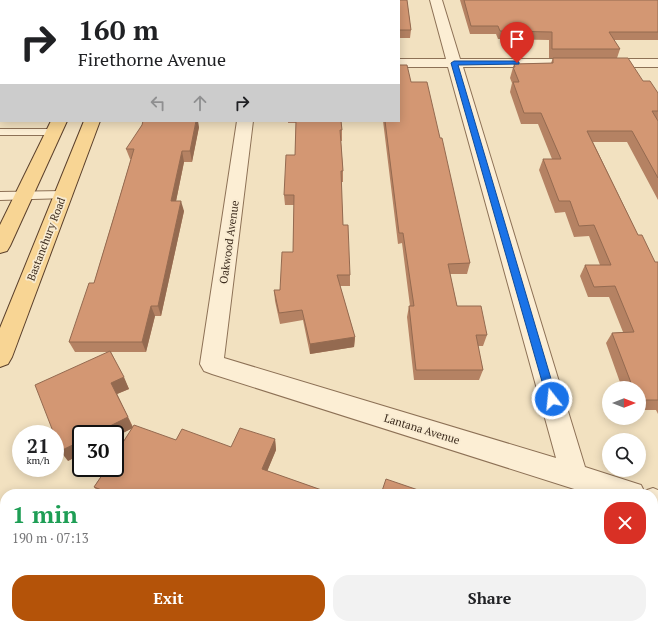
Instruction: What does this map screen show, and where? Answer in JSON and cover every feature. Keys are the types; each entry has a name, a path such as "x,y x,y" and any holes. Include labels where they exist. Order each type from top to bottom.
{"main road":[{"name":"Bastanchury Road","path":"0,356 92,122"},
{"path":"0,246 57,126"}],"street":[{"path":"436,0 574,476"},
{"path":"400,63 658,63"},
{"name":"Oakwood Avenue","path":"212,364 245,122"},
{"name":"Lantana Avenue","path":"212,364 615,489"}],"lane":[{"path":"0,132 57,126"},
{"path":"0,196 63,195"}],"building":[{"path":"400,0 407,0 411,30 400,30"},
{"path":"464,0 658,0 658,32 609,32 620,49 552,49 552,32 500,31 498,26 471,26"},
{"path":"553,58 628,58 643,81 650,81 658,93 658,111 652,111 658,121 658,178 632,131 587,131 638,235 642,235 655,262 658,262 658,400 646,400 646,381 630,381 612,333 634,332 615,286 594,287 585,265 611,265 594,225 579,226 570,201 559,201 543,159 561,159 541,113 524,113 513,82 519,82 513,67 515,67 514,64 553,63"},
{"path":"400,65 407,65 411,82 427,82 440,138 442,138 470,263 448,264 457,306 481,306 487,335 476,335 483,370 416,370 409,306 414,306 403,233 399,233 385,122 400,122"},
{"path":"143,122 196,122 190,151 182,151 171,201 181,201 158,306 151,306 142,342 69,342 89,283 94,283 134,149 126,149"},
{"path":"296,122 341,122 342,130 340,130 343,171 341,171 343,225 348,225 350,275 337,275 355,337 310,344 302,310 279,313 274,290 280,290 282,252 293,252 294,195 284,195 286,155 295,155"},
{"path":"110,351 124,377 111,383 128,417 112,425 72,425 72,445 64,449 64,425 51,425 35,385"},
{"path":"134,425 176,440 182,429 231,447 240,428 275,439 262,469 319,489 99,489 94,487 101,477 124,477 124,441"},
{"path":"386,479 415,489 383,489"}],"route":[{"path":"517,63 454,63 552,399"}]}
